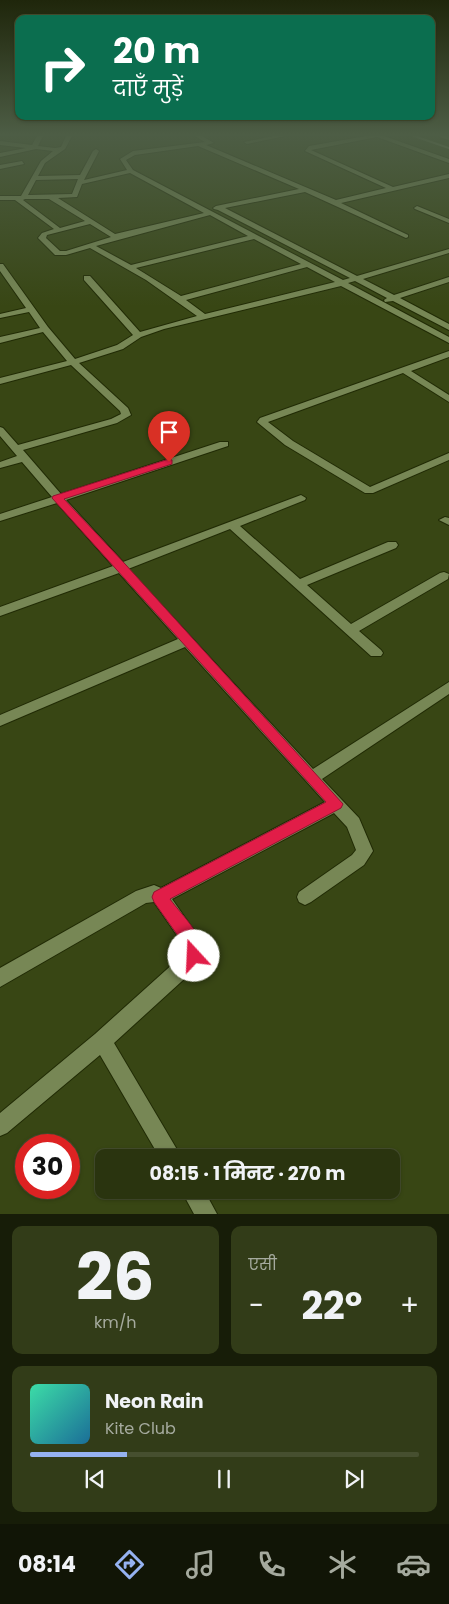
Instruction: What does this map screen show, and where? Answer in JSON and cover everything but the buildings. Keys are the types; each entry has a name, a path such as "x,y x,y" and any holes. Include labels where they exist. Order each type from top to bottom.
{"street":[{"path":"20,198 24,193"},
{"path":"0,198 75,196 76,193"},
{"path":"178,193 209,209 253,237 449,340"},
{"path":"189,193 201,199"},
{"path":"90,222 42,236 58,253 66,253 209,209 291,193"},
{"path":"312,193 406,236"},
{"path":"335,202 377,193"},
{"path":"51,197 114,236 125,235"},
{"path":"20,198 59,230"},
{"path":"218,207 449,327"},
{"path":"417,208 449,221"},
{"path":"132,267 253,237"},
{"path":"91,246 132,267 180,299 204,318"},
{"path":"0,381 112,351 138,335 161,327 342,283 449,251"},
{"path":"180,299 307,265"},
{"path":"0,266 45,329 73,362 125,410 126,415 114,421 20,453 0,465"},
{"path":"87,278 138,335"},
{"path":"378,303 449,280"},
{"path":"0,316 32,309"},
{"path":"0,340 45,329"},
{"path":"449,354 263,420 262,422 289,443 369,491 449,456"},
{"path":"404,370 449,399"},
{"path":"0,430 57,498 122,567 353,823 362,839 365,851 358,860 305,896"},
{"path":"0,518 224,444"},
{"path":"0,612 301,498"},
{"path":"231,524 376,653"},
{"path":"299,584 392,544"},
{"path":"350,630 444,576"},
{"path":"0,721 188,640"},
{"path":"312,778 449,687"},
{"path":"160,897 336,804"},
{"path":"0,978 142,896 154,893 160,897 194,945 194,956 187,965 102,1041 0,1126"},
{"path":"102,1041 167,1149"},
{"path":"197,1199 206,1214"}],"route":[{"path":"169,462 57,498 122,567 336,804 160,897 194,945 194,956"}]}
